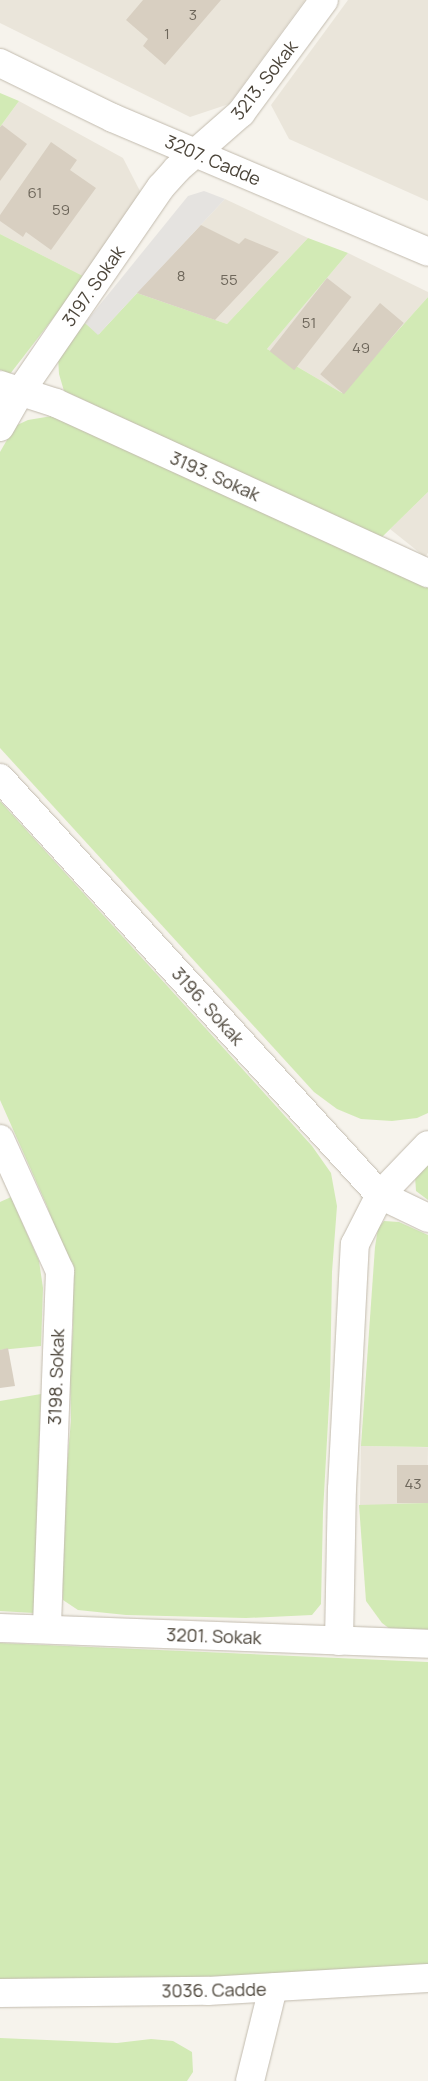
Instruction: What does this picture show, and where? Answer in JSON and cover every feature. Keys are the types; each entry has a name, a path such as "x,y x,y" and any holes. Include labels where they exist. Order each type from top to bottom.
{"street":[{"name":"3213. Sokak","path":"196,153 240,113 324,0"},
{"name":"3207. Cadde","path":"0,63 81,104 428,252"},
{"name":"3197. Sokak","path":"0,427 10,389 161,187 177,169 196,153"},
{"name":"3193. Sokak","path":"10,389 56,403 428,573"},
{"name":"3196. Sokak","path":"0,778 380,1195 428,1218"},
{"name":"3198. Sokak","path":"0,1139 60,1271 48,1628"},
{"path":"339,1641 342,1488 355,1244 380,1195 428,1145"},
{"name":"3201. Sokak","path":"0,1628 48,1628 428,1644"},
{"name":"3036. Cadde","path":"0,1993 272,1988 428,1978"},
{"path":"250,2081 272,1988"}],"shaded area":[{"path":"0,0 305,0 229,104 190,117 0,23"},
{"path":"348,0 428,0 428,201 289,139 271,105"},
{"path":"19,101 123,158 141,193 85,277 0,234 0,127"},
{"path":"204,191 225,199 98,335 85,323 188,196"},
{"path":"225,199 308,238 227,324 137,293"},
{"path":"348,253 428,292 428,297 342,393 267,349"},
{"path":"428,492 428,553 425,557 390,529"},
{"path":"361,1446 428,1447 427,1506 360,1505"}],"green space":[{"path":"0,93 19,101 0,127"},
{"path":"0,234 85,277 10,374 0,370"},
{"path":"308,238 348,253 267,349 342,393 428,297 428,492 381,538 64,391 59,374 58,357 85,323 99,334 137,293 227,324"},
{"path":"52,416 428,587 428,1113 417,1118 392,1121 361,1119 337,1109 314,1092 0,748 0,452 15,426 28,420"},
{"path":"0,801 312,1146 331,1173 337,1206 332,1272 330,1386 323,1512 321,1604 312,1615 246,1618 126,1615 78,1610 63,1600 60,1547 71,1420 70,1376 73,1327 71,1274 47,1206 0,1100"},
{"path":"428,1163 428,1200 416,1191 415,1176"},
{"path":"11,1197 39,1261 43,1288 41,1346 0,1350 0,1202"},
{"path":"384,1221 399,1222 428,1235 428,1447 361,1446 375,1247 378,1228"},
{"path":"41,1394 34,1613 0,1611 0,1401"},
{"path":"428,1503 428,1633 394,1632 382,1623 366,1601 359,1505"},
{"path":"0,1643 428,1662 428,1964 176,1981 0,1979"},
{"path":"0,2038 117,2043 151,2039 173,2041 192,2052 193,2072 187,2081 0,2081"}],"building":[{"path":"143,0 221,0 165,65 143,46 148,39 126,20"},
{"path":"2,125 27,144 0,181 0,127"},
{"path":"51,142 77,160 70,170 96,188 51,250 26,232 23,237 0,221 0,215"},
{"path":"201,225 239,244 245,238 279,252 215,320 137,293"},
{"path":"327,278 351,297 294,370 270,351"},
{"path":"380,303 404,323 344,394 320,374"},
{"path":"8,1348 15,1386 0,1388 0,1350"},
{"path":"397,1465 428,1465 428,1503 397,1503"}]}
